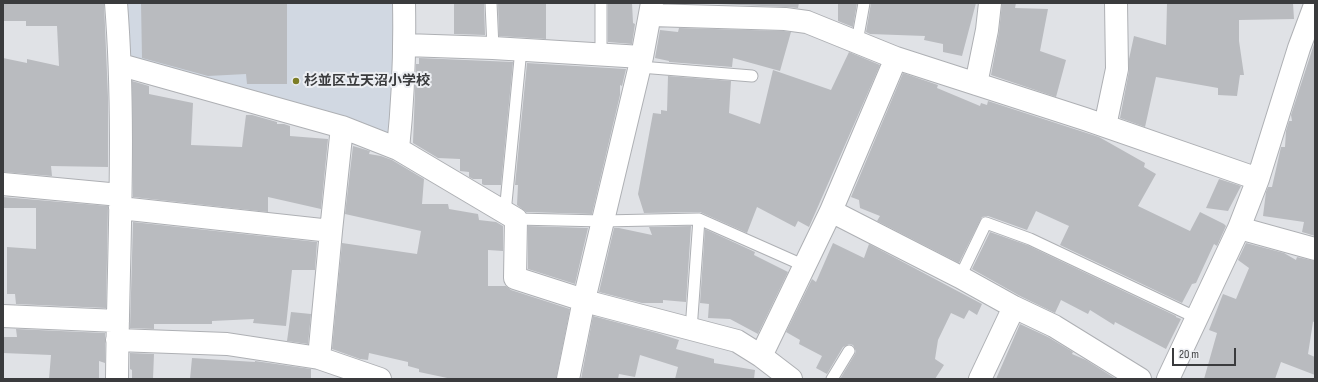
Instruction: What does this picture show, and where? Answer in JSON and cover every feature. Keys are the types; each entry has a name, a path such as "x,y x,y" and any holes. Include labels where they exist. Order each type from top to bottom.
{"street":[{"path":"116,3 121,65 117,379"},
{"path":"398,149 405,46 404,3"},
{"path":"976,84 987,30 990,3"},
{"path":"1105,126 1117,69 1116,3"},
{"path":"1168,379 1239,228 1258,179 1299,48 1315,5"},
{"path":"568,379 584,300 641,62 651,9 808,22 896,58 1105,126 1258,179"},
{"path":"405,46 521,49 601,54 641,62"},
{"path":"761,356 806,266 831,211 896,58"},
{"path":"121,65 342,127 398,149 510,216 515,278 584,300 691,330 737,341 761,356 792,379"},
{"path":"319,358 342,127"},
{"path":"3,184 331,231"},
{"path":"831,211 960,277 1014,307 1054,326 1140,379"},
{"path":"1239,228 1315,249"},
{"path":"980,379 1014,307"},
{"path":"3,316 227,344 319,358 380,379"}],"lane":[{"path":"491,3 493,48"},
{"path":"601,3 601,54"},
{"path":"857,42 864,3"},
{"path":"521,49 510,216 603,221 699,218 806,266"},
{"path":"641,62 752,76"},
{"path":"691,330 699,218"},
{"path":"960,277 986,223 1030,239 1198,318"},
{"path":"832,379 849,351"}],"shaded area":[{"name":"杉並区立天沼小学校","path":"123,3 397,3 399,101 388,137 127,55"}],"building":[{"path":"3,3 104,3 108,97 108,167 51,166 52,176 3,172 3,58 27,63 27,59 59,66 57,26 26,26 26,21 3,21"},
{"path":"141,3 287,3 287,84 247,84 246,74 208,76 142,58"},
{"path":"454,3 484,3 485,35 454,34"},
{"path":"498,3 546,3 546,39 499,36"},
{"path":"608,3 632,3 633,23 635,24 632,44 608,42"},
{"path":"694,3 799,3 798,8"},
{"path":"838,3 857,3 853,27 838,21"},
{"path":"871,3 976,3 962,56 943,52 943,44 924,40 925,36 870,34 866,32"},
{"path":"1002,3 1016,3 1015,8 1048,9 1040,51 1066,60 1056,97 991,75 999,32"},
{"path":"1167,3 1293,3 1294,19 1239,20 1239,41 1244,75 1240,75 1237,96 1218,95 1218,88 1156,77 1145,127 1120,118 1129,71 1129,59 1134,36 1166,45"},
{"path":"679,28 791,32 780,71 733,58 732,67 669,62 655,58 660,30 678,32"},
{"path":"1315,41 1315,236 1302,232 1304,222 1263,216 1266,192 1268,187 1272,187 1281,147 1285,147 1286,131 1289,121 1292,121 1291,115"},
{"path":"849,52 880,65 809,227 798,221 795,227 757,207 747,233 700,212 644,213 638,194 653,113 661,114 661,110 667,111 668,76 731,81 729,113 760,124 773,70 831,90"},
{"path":"419,58 513,62 501,185 484,185 482,184 482,179 473,179 469,177 469,172 460,171 460,159 438,158 413,143 416,64 419,64"},
{"path":"527,63 626,69 622,86 620,85 620,95 592,214 526,212 517,205 518,185 515,185"},
{"path":"903,73 938,85 937,88 980,106 981,103 987,105 988,101 1099,137 1145,163 1144,167 1156,174 1138,206 1190,231 1200,212 1224,224 1226,226 1217,246 1214,244 1196,283 1192,284 1182,303 1060,245 1069,226 1036,211 1027,230 988,216 982,217 959,263 877,221 880,216 860,208 859,200 851,197"},
{"path":"132,81 149,86 149,94 193,103 191,145 242,147 246,115 252,115 277,122 277,124 290,126 290,136 328,139 321,209 268,197 268,212 133,197"},
{"path":"353,146 370,151 369,154 392,160 424,179 422,204 448,204 449,209 478,214 479,220 496,222 503,226 503,251 488,250 488,286 506,286 511,290 570,309 556,379 452,379 419,372 419,369 408,366 408,362 369,353 368,360 360,359 332,349 342,243 417,254 421,231 345,214"},
{"path":"1219,179 1241,186 1228,211 1206,208"},
{"path":"3,197 108,206 106,308 16,304 15,294 7,294 7,247 36,249 36,208 3,208"},
{"path":"133,222 317,242 315,270 292,270 286,326 253,323 254,319 212,321 212,324 154,324 154,329 130,328"},
{"path":"528,226 588,228 575,284 528,269"},
{"path":"691,226 686,302 663,300 663,303 642,303 599,292 614,228 652,235 649,227"},
{"path":"705,229 755,252 754,255 788,272 758,334 730,319 708,318 709,304 700,303"},
{"path":"990,232 1027,245 1181,319 1166,349 1115,322 1114,325 1090,310 1088,314 1061,300 1055,313 1020,296 972,269"},
{"path":"833,243 864,258 869,244 982,304 977,315 969,310 964,319 951,313 938,340 935,359 944,365 935,379 840,379 855,354 856,351 853,345 849,344 843,347 827,374 816,368 822,356 799,344 800,340 786,332 812,279 816,282"},
{"path":"1246,243 1284,253 1296,260 1297,257 1315,261 1315,321 1313,322 1308,354 1315,357 1315,375 1281,362 1275,379 1204,379 1217,333 1209,330 1223,294 1236,299 1249,268 1238,260"},
{"path":"291,312 311,314 308,344 287,341"},
{"path":"593,316 679,340 676,349 714,359 714,363 755,370 754,379 675,379 678,367 640,355 635,377 619,374 618,379 581,379"},
{"path":"1020,324 1048,337 1073,352 1072,354 1086,360 1116,379 996,379"},
{"path":"16,329 105,333 105,363 99,361 99,379 49,379 51,355 3,353 3,337 17,337"},
{"path":"130,353 154,354 153,379 132,379 132,370 130,369"},
{"path":"192,358 255,361 311,369 311,379 190,379"}],"place":[{"name":"杉並区立天沼小学校","path":"296,81"}]}
